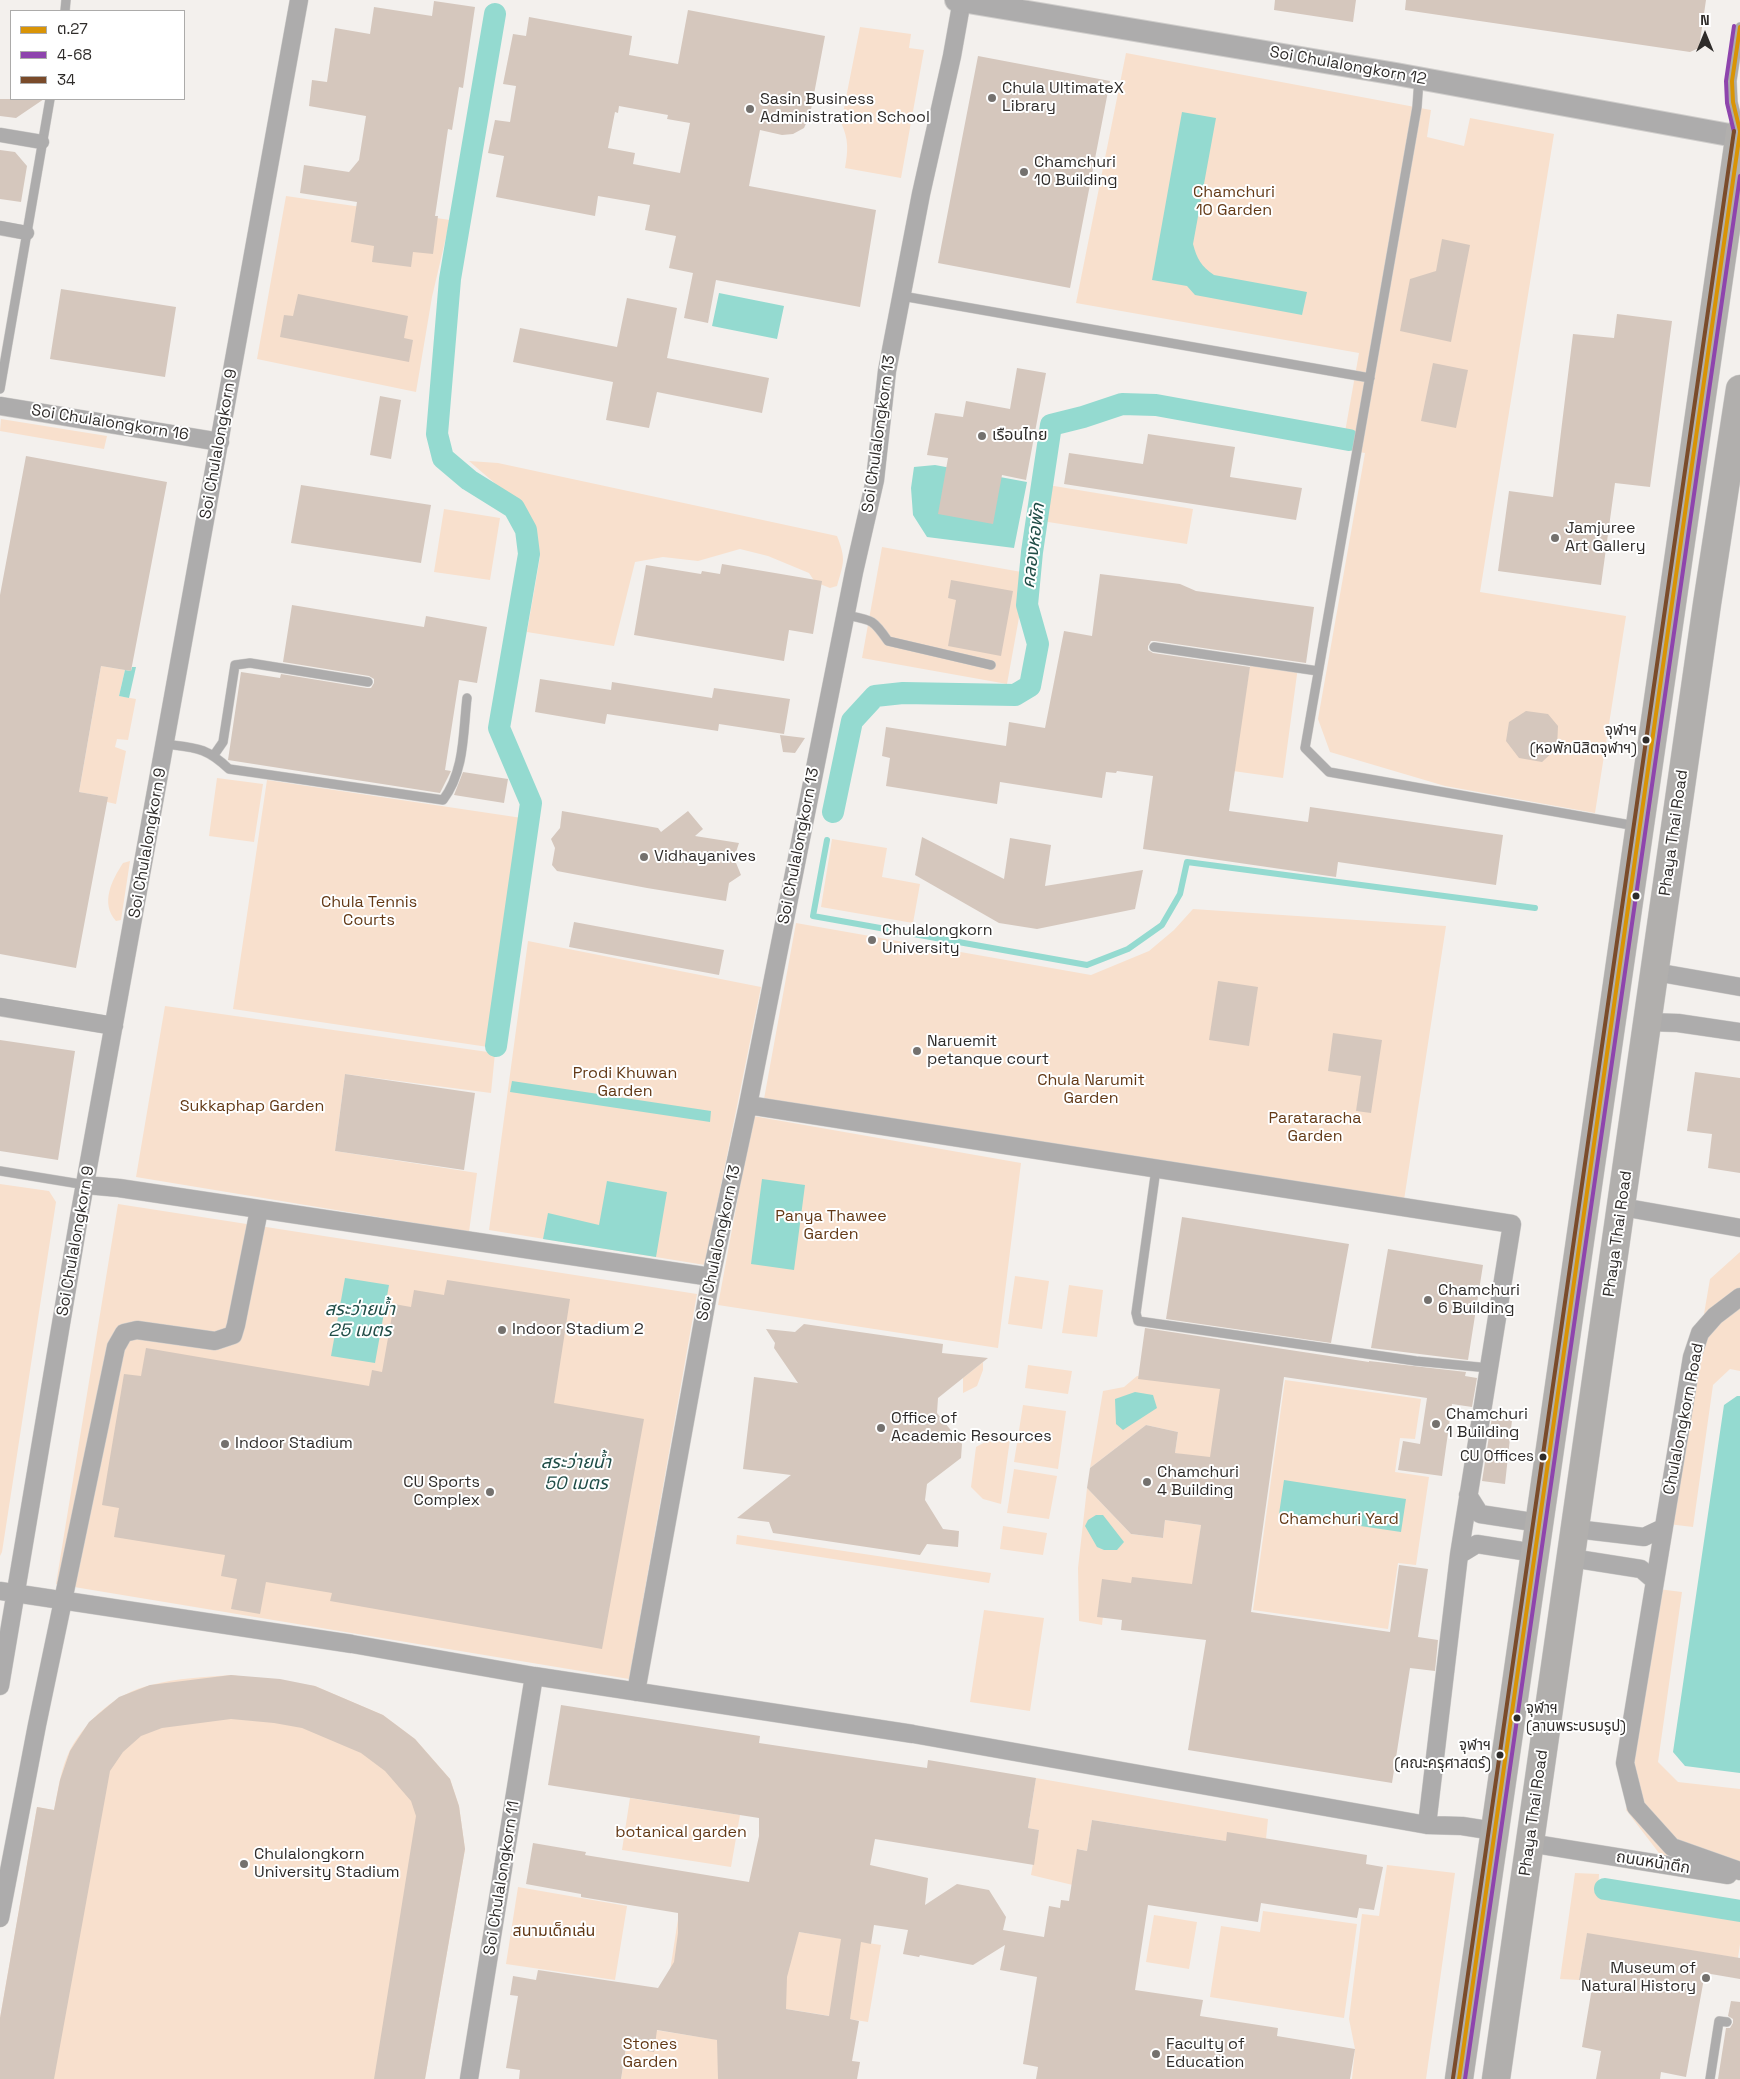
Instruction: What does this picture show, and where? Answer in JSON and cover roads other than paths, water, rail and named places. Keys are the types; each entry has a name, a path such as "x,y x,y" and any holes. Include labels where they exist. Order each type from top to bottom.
{"main road":[{"path":"1459,2079 1638,827 1740,134"},
{"name":"Phaya Thai Road","path":"1496,2079 1707,604 1740,389"},
{"path":"1539,1523 1576,1529"},
{"path":"1535,1553 1571,1558"}],"street":[{"name":"Soi Chulalongkorn 9","path":"0,1686 8,1592 86,1186 299,0"},
{"name":"Soi Chulalongkorn 12","path":"960,0 1740,134"},
{"name":"Soi Chulalongkorn 13","path":"636,1692 711,1277 748,1105 846,615 875,480 887,371 921,194 952,56 960,0"},
{"path":"0,135 42,142"},
{"path":"0,228 27,233"},
{"name":"Soi Chulalongkorn 16","path":"0,406 220,442"},
{"path":"1655,972 1740,988"},
{"path":"0,1007 114,1026"},
{"path":"1648,1022 1678,1023 1740,1032"},
{"path":"748,1105 1512,1224 1459,1555 1427,1825"},
{"path":"86,1186 119,1188 711,1277"},
{"path":"1622,1207 1740,1228"},
{"path":"0,1918 62,1601 120,1339 124,1333 137,1330 215,1341 232,1335 236,1325 258,1210"},
{"name":"Chulalongkorn Road","path":"1740,1297 1715,1316 1700,1333 1692,1357 1625,1763 1636,1807 1672,1847 1740,1871"},
{"path":"1468,1495 1480,1514 1539,1523"},
{"path":"1576,1529 1644,1537 1663,1528"},
{"path":"1459,1555 1476,1544 1535,1553"},
{"path":"1571,1558 1641,1569 1655,1581"},
{"path":"8,1592 352,1644 534,1676 913,1734 1427,1825 1462,1826 1494,1831"},
{"name":"Soi Chulalongkorn 11","path":"470,2079 534,1676"},
{"name":"ถนนหน้าตึก","path":"1529,1844 1740,1877"}],"lane":[{"path":"1740,27 1732,81 1733,102 1740,134"},
{"path":"1419,78 1417,107 1305,748 1329,772 1638,827"},
{"path":"0,389 3,354 27,233 50,100"},
{"path":"902,296 1370,378"},
{"path":"846,615 864,618 877,624 888,641 991,665"},
{"path":"1154,647 1318,671"},
{"path":"214,755 223,742 235,666 250,663 368,682"},
{"path":"165,744 198,748 214,755 229,770 443,800 452,789 459,771 467,698"},
{"path":"1156,1169 1136,1313 1138,1321 1406,1360 1488,1368"},
{"path":"0,1171 86,1186"},
{"path":"1710,2079 1719,2021 1727,2022"}],"water":[{"path":"1182,112 1216,118 1193,244 1200,262 1214,275 1307,292 1302,315 1195,295 1187,286 1152,280"},
{"path":"719,293 784,306 777,339 712,326"},
{"path":"935,465 1027,482 1014,548 927,537 913,515 911,488 914,467"},
{"path":"132,667 136,667 129,698 119,696 125,670 131,671"},
{"path":"512,1081 711,1111 710,1122 510,1092"},
{"path":"762,1179 805,1185 794,1270 751,1264"},
{"path":"607,1181 667,1192 656,1257 543,1239 548,1213 599,1225"},
{"name":"สระว่ายน้ำ 25 เมตร","path":"345,1278 389,1285 375,1363 331,1356"},
{"path":"1135,1392 1153,1395 1157,1408 1123,1430 1116,1424 1115,1399"},
{"path":"1740,1396 1740,1773 1685,1766 1673,1752 1724,1405"},
{"path":"1284,1480 1406,1499 1401,1532 1279,1514"},
{"path":"1096,1515 1103,1515 1124,1542 1117,1550 1104,1550 1097,1547 1085,1526 1088,1520"}],"waterway":[{"path":"495,14 450,279 437,434 443,458 469,480 514,508 526,530 529,554 499,728 531,803 496,1046"},
{"name":"คลองหอพัก","path":"833,812 852,721 875,696 903,693 1015,695 1030,686 1038,644 1027,605 1032,552 1051,425 1122,404 1156,405 1349,440"},
{"path":"827,840 813,916 1087,965 1128,949 1162,925 1180,894 1187,862 1535,908"},
{"path":"1605,1889 1740,1911"}],"place":[{"name":"Chula UltimateX Library","path":"992,98"},
{"name":"Sasin Business Administration School","path":"750,109"},
{"name":"Chamchuri 10 Building","path":"1024,172"},
{"name":"เรือนไทย","path":"982,436"},
{"name":"Jamjuree Art Gallery","path":"1555,538"},
{"name":"จุฬาฯ (หอพักนิสิตจุฬาฯ)","path":"1646,740"},
{"name":"Vidhayanives","path":"644,857"},
{"name":"Chulalongkorn University","path":"872,940"},
{"name":"Naruemit petanque court","path":"917,1051"},
{"name":"Chamchuri 6 Building","path":"1428,1300"},
{"name":"Indoor Stadium 2","path":"502,1330"},
{"name":"Chamchuri 1 Building","path":"1436,1424"},
{"name":"Office of Academic Resources","path":"881,1428"},
{"name":"Indoor Stadium","path":"225,1444"},
{"name":"CU Offices","path":"1543,1457"},
{"name":"Chamchuri 4 Building","path":"1147,1482"},
{"name":"CU Sports Complex","path":"490,1492"},
{"name":"จุฬาฯ (ลานพระบรมรูป)","path":"1517,1718"},
{"name":"จุฬาฯ (คณะครุศาสตร์)","path":"1500,1755"},
{"name":"Chulalongkorn University Stadium","path":"244,1864"},
{"name":"Museum of Natural History","path":"1706,1978"},
{"name":"Faculty of Education","path":"1156,2054"}],"park label":[{"name":"Chamchuri 10 Garden","path":"1234,202"},
{"name":"Chula Tennis Courts","path":"369,912"},
{"name":"Prodi Khuwan Garden","path":"625,1083"},
{"name":"Chula Narumit Garden","path":"1091,1090"},
{"name":"Sukkaphap Garden","path":"252,1107"},
{"name":"Parataracha Garden","path":"1315,1128"},
{"name":"Panya Thawee Garden","path":"831,1226"},
{"name":"Chamchuri Yard","path":"1339,1520"},
{"name":"botanical garden","path":"681,1833"},
{"name":"สนามเด็กเล่น","path":"554,1932"},
{"name":"Stones Garden","path":"650,2054"}],"water label":[{"name":"สระว่ายน้ำ 50 เมตร","path":"576,1474"}]}
